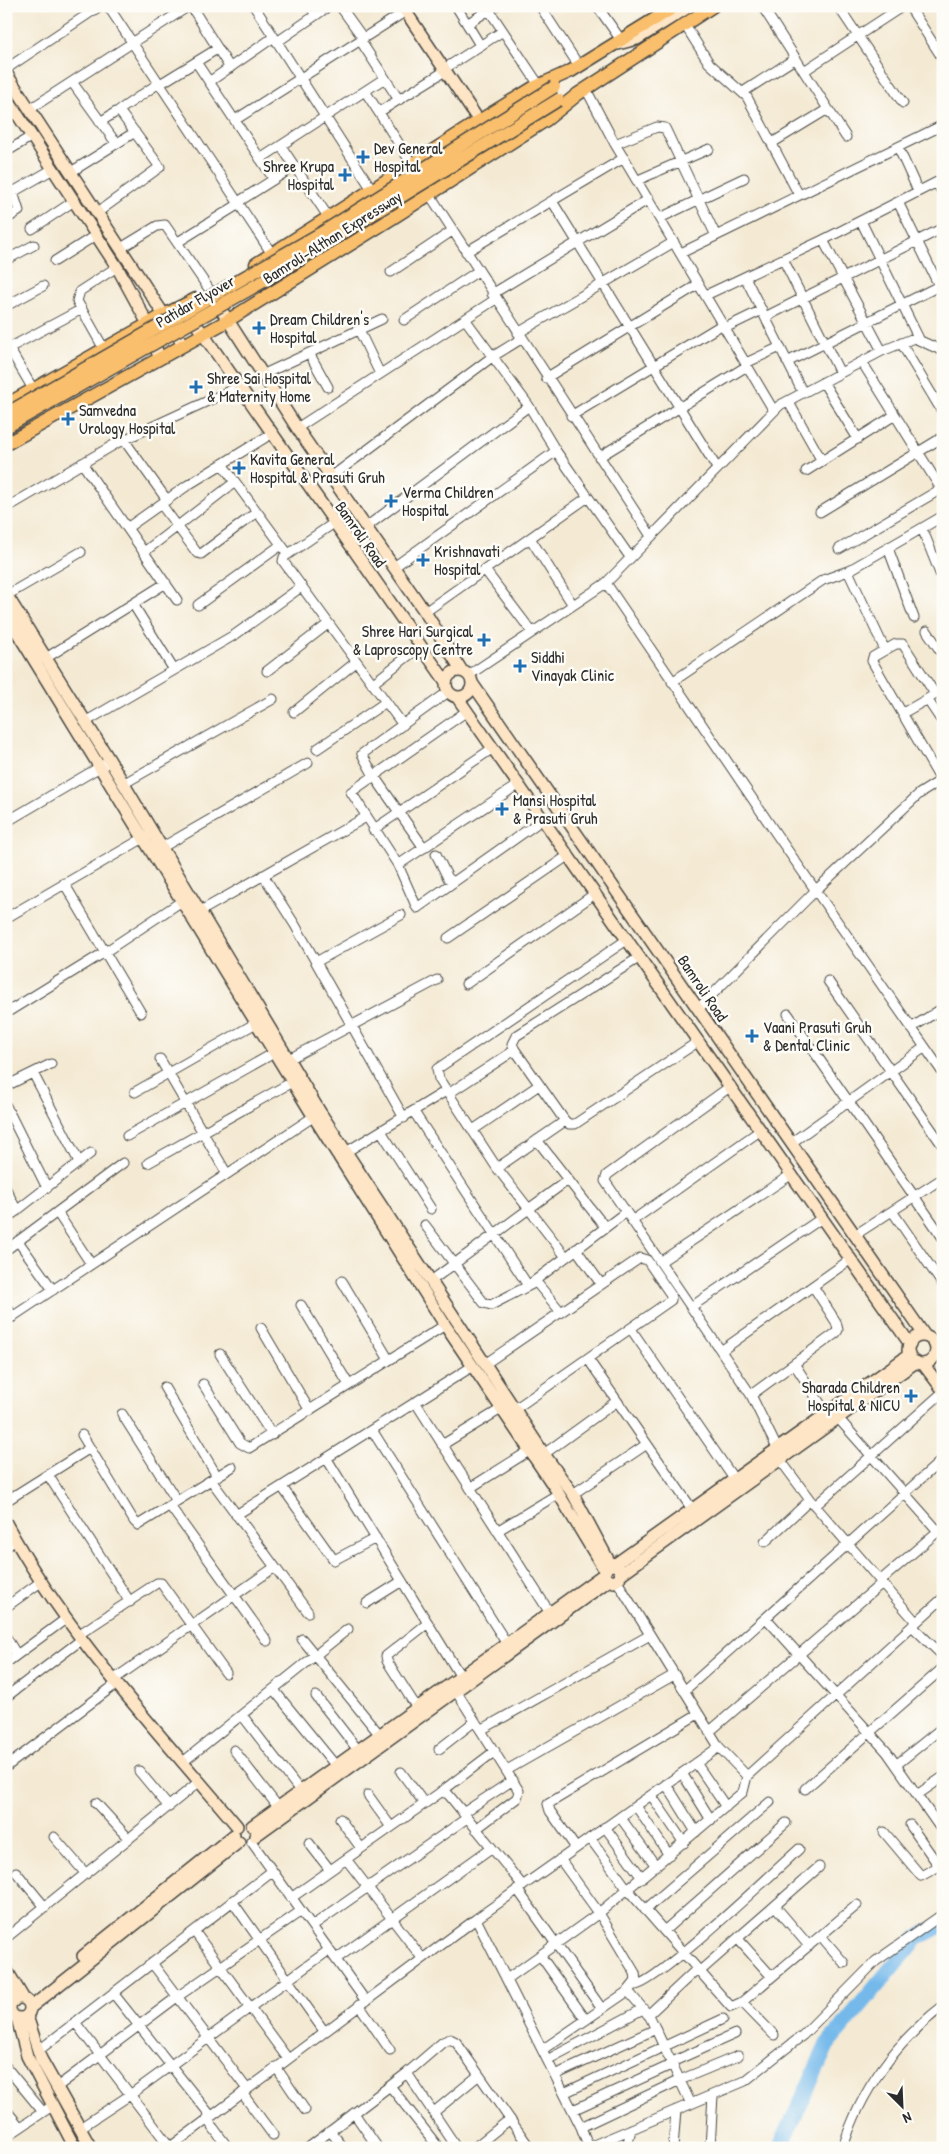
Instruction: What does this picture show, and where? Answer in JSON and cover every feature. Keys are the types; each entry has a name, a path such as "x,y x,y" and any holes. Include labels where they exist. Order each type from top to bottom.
{"main road":[{"path":"575,68 676,6"},
{"name":"Bamroli-Althan Expressway","path":"6,444 227,320 430,195 546,120 582,91 713,6"},
{"name":"Bamroli-Althan Expressway","path":"6,404 164,314 211,292 374,190 478,122 539,85 575,68"},
{"name":"Patidar Flyover","path":"6,414 320,234 554,87 575,68"},
{"name":"Patidar Flyover","path":"6,427 262,282 558,100 582,91"}],"street":[{"path":"100,6 6,71 184,344"},
{"path":"108,6 272,254"},
{"path":"30,109 190,6 230,68"},
{"path":"254,6 391,219"},
{"path":"310,6 316,15"},
{"path":"210,82 329,6"},
{"path":"340,6 399,100"},
{"path":"456,6 480,45"},
{"path":"540,6 575,68"},
{"path":"598,6 617,43 637,38 690,6"},
{"path":"627,63 638,48 702,6"},
{"path":"762,6 846,137"},
{"path":"838,6 903,103"},
{"path":"804,71 903,6"},
{"path":"908,6 943,59"},
{"path":"235,120 361,39 404,8 478,122"},
{"path":"467,24 492,8 503,31 539,85"},
{"path":"685,25 709,63 742,92 751,103 799,195"},
{"path":"379,112 503,31"},
{"path":"100,122 217,49"},
{"path":"742,92 796,58"},
{"path":"196,62 274,178"},
{"path":"260,159 384,78"},
{"path":"72,82 116,143"},
{"path":"365,91 412,164"},
{"path":"582,91 638,180 774,411"},
{"path":"8,102 117,267 148,324 159,357"},
{"path":"772,143 828,109"},
{"path":"98,212 160,167 118,111"},
{"path":"681,254 943,125"},
{"path":"615,144 661,127 668,132 716,236"},
{"path":"71,172 135,132"},
{"path":"6,152 32,136"},
{"path":"281,146 329,218"},
{"path":"898,147 918,191"},
{"path":"638,180 709,149"},
{"path":"466,252 624,158"},
{"path":"178,242 294,166"},
{"path":"6,219 19,211 9,189 53,169"},
{"path":"660,218 744,178"},
{"path":"706,295 823,240 940,180 943,194"},
{"path":"430,195 546,378 651,536"},
{"path":"297,428 465,319 494,296 649,199"},
{"path":"32,229 74,201"},
{"path":"552,201 717,468"},
{"path":"787,362 866,322 941,288 898,202"},
{"path":"861,221 919,339"},
{"path":"121,248 160,224 168,227 211,292"},
{"path":"571,416 653,366 724,326 763,314 803,298 943,228"},
{"path":"391,272 452,230"},
{"path":"55,261 96,235"},
{"path":"823,240 882,351"},
{"path":"331,477 520,336 674,242"},
{"path":"6,260 34,245"},
{"path":"783,259 840,373"},
{"path":"104,349 77,299 78,293 117,267"},
{"path":"404,320 478,271"},
{"path":"745,277 803,393"},
{"path":"546,378 699,284"},
{"path":"6,306 42,286"},
{"name":"Bamroli Road","path":"211,292 297,428 925,1336 933,1341 939,1356"},
{"name":"Bamroli Road","path":"183,305 201,334 450,690 519,784 731,1086 851,1259 914,1356"},
{"path":"33,389 8,346 82,309"},
{"path":"262,375 382,319"},
{"path":"465,319 529,406 556,451 630,557"},
{"path":"359,330 380,374"},
{"path":"450,690 450,674 468,676 606,583 774,411 788,401 882,351 914,338 943,351"},
{"path":"901,343 943,413"},
{"path":"599,457 747,365 780,347"},
{"path":"309,353 328,387"},
{"path":"839,549 942,491 862,362"},
{"path":"823,382 858,439"},
{"path":"6,508 124,440 238,387"},
{"path":"788,401 822,462"},
{"path":"366,527 529,406"},
{"path":"806,472 895,415"},
{"path":"127,528 222,464 271,434"},
{"path":"820,512 943,437"},
{"path":"124,440 164,502 177,526 201,554 257,512"},
{"path":"394,567 556,451"},
{"path":"82,463 177,600"},
{"path":"222,464 288,554"},
{"path":"144,552 235,482"},
{"path":"425,612 588,497"},
{"path":"672,682 823,580 848,571 943,516"},
{"path":"334,523 288,554 283,558 283,562 402,725"},
{"path":"922,528 943,581"},
{"path":"530,538 573,605"},
{"path":"198,605 281,545"},
{"path":"888,548 914,618"},
{"path":"82,552 6,595 85,722 105,764 123,784 147,835 161,848 185,899 199,912 346,1152 544,1454 573,1494 611,1573"},
{"path":"485,570 532,632"},
{"path":"848,571 884,650"},
{"path":"46,658 166,583"},
{"path":"606,583 815,891 943,1072"},
{"path":"85,722 236,634 301,586"},
{"path":"134,604 174,670"},
{"path":"6,614 105,764 274,1053 445,1325 611,1573 719,1747 747,1776"},
{"path":"267,671 328,624"},
{"path":"927,630 943,655"},
{"path":"698,1010 815,891 919,794 942,781 872,661 873,657 896,644 903,644 935,694 943,723"},
{"path":"372,684 421,646"},
{"path":"294,712 356,662"},
{"path":"424,848 374,776 362,754 450,690 467,694 468,676"},
{"path":"903,713 935,694"},
{"path":"123,784 273,699"},
{"path":"317,750 386,702"},
{"path":"467,711 351,792 373,830 398,865 417,908 543,819"},
{"path":"373,830 493,748"},
{"path":"161,848 308,763"},
{"path":"6,822 105,764"},
{"path":"398,865 519,784"},
{"path":"199,912 366,817"},
{"path":"6,918 147,835"},
{"path":"436,854 448,878 454,882"},
{"path":"448,938 569,855"},
{"path":"263,876 316,962 404,1118"},
{"path":"64,883 141,1013"},
{"path":"466,984 596,893"},
{"path":"6,1012 105,952 185,899"},
{"path":"316,962 401,915"},
{"path":"566,1257 497,1168 437,1075 440,1065 628,939"},
{"path":"640,956 516,1036 512,1044 539,1085 565,1121 569,1124 581,1122 699,1041"},
{"path":"289,1059 351,1024 437,980"},
{"path":"828,981 943,1146"},
{"path":"912,1028 943,1008"},
{"path":"788,1014 943,1238"},
{"path":"135,1092 256,1023"},
{"path":"791,1143 925,1047"},
{"path":"346,1152 515,1050"},
{"path":"127,1136 274,1053"},
{"path":"160,1059 227,1174"},
{"path":"7,1084 51,1064"},
{"path":"33,1073 79,1162"},
{"path":"148,1163 292,1082"},
{"path":"473,1130 539,1085"},
{"path":"731,1086 607,1175 606,1181 751,1395 777,1448 780,1460 812,1503 943,1656"},
{"path":"6,1106 46,1188"},
{"path":"414,1112 495,1235 530,1283 540,1284 562,1312"},
{"path":"6,1306 10,1319 314,1117"},
{"path":"497,1168 565,1121"},
{"path":"632,1221 761,1130"},
{"path":"381,1131 431,1209"},
{"path":"537,1140 605,1228"},
{"path":"6,1219 91,1153"},
{"path":"6,1250 123,1163"},
{"path":"660,1262 792,1174"},
{"path":"431,1281 568,1180"},
{"path":"855,1235 940,1180 943,1191"},
{"path":"6,1189 17,1211"},
{"path":"892,1211 943,1285"},
{"path":"57,1212 91,1264"},
{"path":"425,1225 488,1305 530,1283 626,1212"},
{"path":"691,1307 822,1218"},
{"path":"18,1241 53,1290"},
{"path":"576,1249 601,1284"},
{"path":"485,1364 640,1258 648,1260 672,1298 631,1329 515,1409"},
{"path":"721,1351 851,1259"},
{"path":"342,1281 389,1360"},
{"path":"751,1395 795,1366 834,1336 838,1330 836,1322 813,1286"},
{"path":"300,1305 350,1386"},
{"path":"203,1384 242,1446 249,1448 445,1325"},
{"path":"261,1328 310,1411"},
{"path":"631,1329 734,1480"},
{"path":"23,2007 279,1808 358,1750 550,1613 780,1460 833,1416 914,1356 917,1337 925,1336"},
{"path":"220,1354 272,1435"},
{"path":"914,1356 932,1360 939,1356"},
{"path":"765,1542 872,1455 943,1391 914,1356"},
{"path":"588,1359 692,1509"},
{"path":"236,1515 473,1366"},
{"path":"710,1732 940,1529 872,1455 833,1416 795,1366"},
{"path":"164,1387 236,1515 308,1612"},
{"path":"544,1454 617,1401"},
{"path":"416,1402 550,1613"},
{"path":"442,1445 501,1409"},
{"path":"122,1414 173,1504 233,1596 267,1640"},
{"path":"245,1835 456,1691 692,1509 777,1448 833,1416"},
{"path":"372,1430 507,1644"},
{"path":"82,1434 136,1524 141,1524 232,1467"},
{"path":"573,1494 647,1444"},
{"path":"6,1501 90,1448"},
{"path":"470,1488 529,1451"},
{"path":"327,1459 461,1677"},
{"path":"684,1691 943,1459"},
{"path":"48,1475 130,1602"},
{"path":"282,1487 334,1560 376,1538"},
{"path":"497,1531 558,1494"},
{"path":"6,1524 11,1544 42,1582 80,1638 245,1835 272,1871 336,1959 390,2050"},
{"path":"6,1767 115,1682 275,1567"},
{"path":"367,1603 402,1581"},
{"path":"6,1607 42,1582"},
{"path":"6,1697 80,1638 130,1602 161,1583 226,1673"},
{"path":"506,1979 598,1914 726,1807 745,1789 747,1776 943,1598"},
{"path":"6,1663 67,1618"},
{"path":"766,1618 870,1732 942,1828"},
{"path":"417,1708 387,1661 386,1656 428,1623"},
{"path":"183,1762 348,1629"},
{"path":"481,1730 650,1635"},
{"path":"6,1637 18,1655"},
{"path":"302,1639 380,1735"},
{"path":"805,1789 943,1668"},
{"path":"507,1770 674,1675"},
{"path":"274,1690 336,1766"},
{"path":"456,1691 519,1790 517,1798 476,1829"},
{"path":"316,1696 358,1750"},
{"path":"576,1848 550,1811 548,1804 698,1714"},
{"path":"242,1715 301,1792"},
{"path":"438,1749 475,1721"},
{"path":"896,1765 943,1727"},
{"path":"75,2022 169,2148 422,1958 719,1747"},
{"path":"234,1750 279,1808"},
{"path":"291,1898 441,1792 495,1751"},
{"path":"696,1763 726,1807"},
{"path":"139,1771 169,1807"},
{"path":"401,1772 424,1803"},
{"path":"682,1773 710,1820"},
{"path":"917,1795 943,1777"},
{"path":"312,1926 513,1780"},
{"path":"6,1938 200,1781"},
{"path":"666,1784 696,1832"},
{"path":"441,1792 448,1794 492,1848 520,1888 554,1945 602,2009"},
{"path":"368,1795 391,1827"},
{"path":"651,1795 684,1842"},
{"path":"646,1910 770,1802"},
{"path":"96,1803 129,1839"},
{"path":"636,1806 669,1855"},
{"path":"620,1817 656,1866"},
{"path":"340,1819 361,1848"},
{"path":"664,1931 786,1823"},
{"path":"884,1832 921,1876 941,1865 910,1826"},
{"path":"605,1827 642,1878"},
{"path":"54,1837 86,1874"},
{"path":"590,1838 628,1890 728,2006 734,2007 742,2002 857,1905"},
{"path":"309,1843 330,1870"},
{"path":"336,1959 492,1848"},
{"path":"542,2050 632,1988 645,1983 683,1953 799,1849"},
{"path":"346,1859 422,1958"},
{"path":"560,1859 598,1914 635,1973 637,1978 632,1988"},
{"path":"547,2060 646,2012 738,1938 819,1867"},
{"path":"38,2051 272,1871"},
{"path":"16,1872 45,1907"},
{"path":"232,1901 324,2031"},
{"path":"775,1906 809,1946"},
{"path":"56,2087 177,1997 301,1911"},
{"path":"476,1919 573,2110 589,2147 745,2081 803,2034 876,1961 943,1914"},
{"path":"194,1931 288,2058"},
{"path":"821,1936 844,1963"},
{"path":"738,1938 772,1977"},
{"path":"80,2128 130,2095 329,1950"},
{"path":"540,1955 586,2020"},
{"path":"152,1963 208,2037 273,2135"},
{"path":"6,1970 23,2007 38,2051 91,2148"},
{"path":"632,1988 656,2029 691,2104"},
{"path":"6,1989 23,2007 24,2048 47,2109"},
{"path":"113,1993 170,2065 209,2118 228,2148"},
{"path":"742,2002 774,2035"},
{"path":"843,2148 864,2097 888,2059 920,2024 943,2006"},
{"path":"564,2093 723,2019"},
{"path":"555,2075 656,2029"},
{"path":"573,2110 736,2034"},
{"path":"310,2147 390,2086 443,2042 450,2039 456,2042 530,2148"},
{"path":"581,2127 680,2080 738,2056"},
{"path":"6,2067 47,2109 75,2148"},
{"path":"276,2067 305,2110"},
{"path":"406,2073 458,2148"},
{"path":"434,2112 479,2075"},
{"path":"390,2086 440,2148"},
{"path":"710,2148 713,2094"},
{"path":"6,2137 47,2109"},
{"path":"6,2110 20,2127"},
{"path":"673,2148 676,2110"},
{"path":"354,2113 378,2148"},
{"path":"474,2148 510,2119"},
{"path":"627,2148 631,2129"},
{"path":"330,2131 344,2148"}],"waterway":[{"path":"780,2148 827,2045 917,1938 943,1924"}],"place":[{"name":"Dev General Hospital","path":"363,157"},
{"name":"Shree Krupa Hospital","path":"345,175"},
{"name":"Dream Children's Hospital","path":"259,328"},
{"name":"Shree Sai Hospital & Maternity Home","path":"196,387"},
{"name":"Samvedna Urology Hospital","path":"68,419"},
{"name":"Kavita General Hospital & Prasuti Gruh","path":"239,468"},
{"name":"Verma Children Hospital","path":"391,501"},
{"name":"Krishnavati Hospital","path":"423,560"},
{"name":"Shree Hari Surgical & Laproscopy Centre","path":"484,640"},
{"name":"Siddhi Vinayak Clinic","path":"520,666"},
{"name":"Mansi Hospital & Prasuti Gruh","path":"502,809"},
{"name":"Vaani Prasuti Gruh & Dental Clinic","path":"752,1036"},
{"name":"Sharada Children Hospital & NICU","path":"911,1396"}]}
